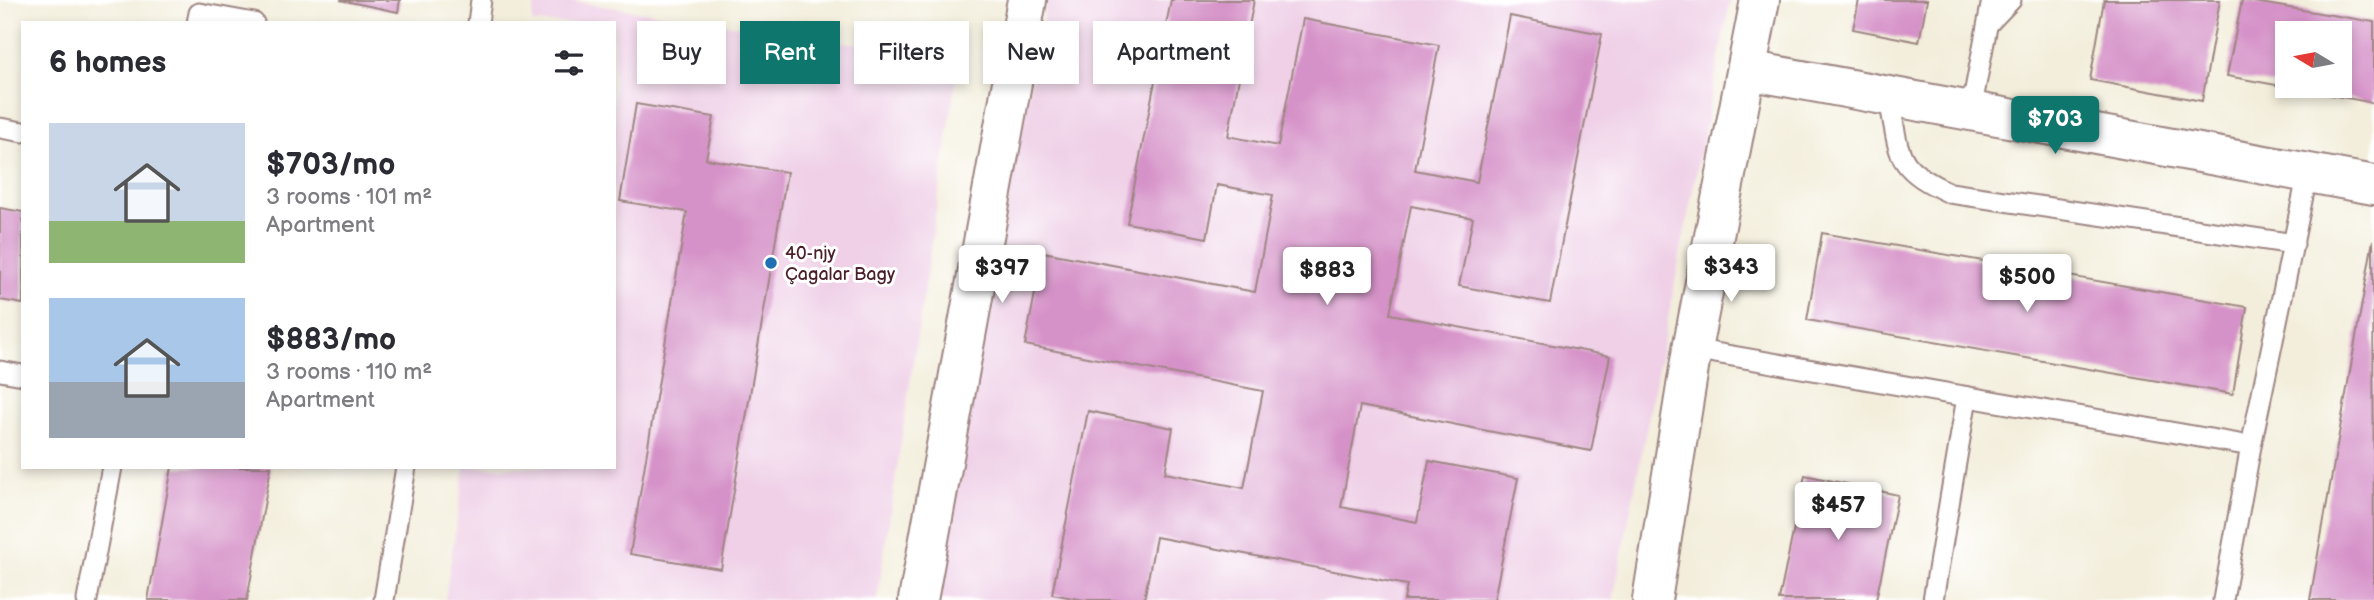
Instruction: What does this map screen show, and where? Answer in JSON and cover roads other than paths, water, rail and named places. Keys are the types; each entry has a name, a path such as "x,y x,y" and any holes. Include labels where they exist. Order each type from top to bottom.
{"street":[{"path":"918,600 1027,0"},
{"path":"1652,600 1692,349 1760,0"},
{"path":"1747,71 2374,185"}],"lane":[{"path":"478,21 481,0"},
{"path":"1971,110 1992,0"},
{"path":"1987,25 2011,0"},
{"path":"197,21 199,13 243,21"},
{"path":"1888,95 1903,163 1917,178 1950,193 2294,244"},
{"path":"0,128 21,132"},
{"path":"2222,600 2308,172"},
{"path":"1692,349 2251,446"},
{"path":"0,371 21,375"},
{"path":"1933,600 1967,397"},
{"path":"87,600 112,469"},
{"path":"384,600 406,469"}],"place":[{"name":"40-njy Çagalar Bagy","path":"771,263"}]}
